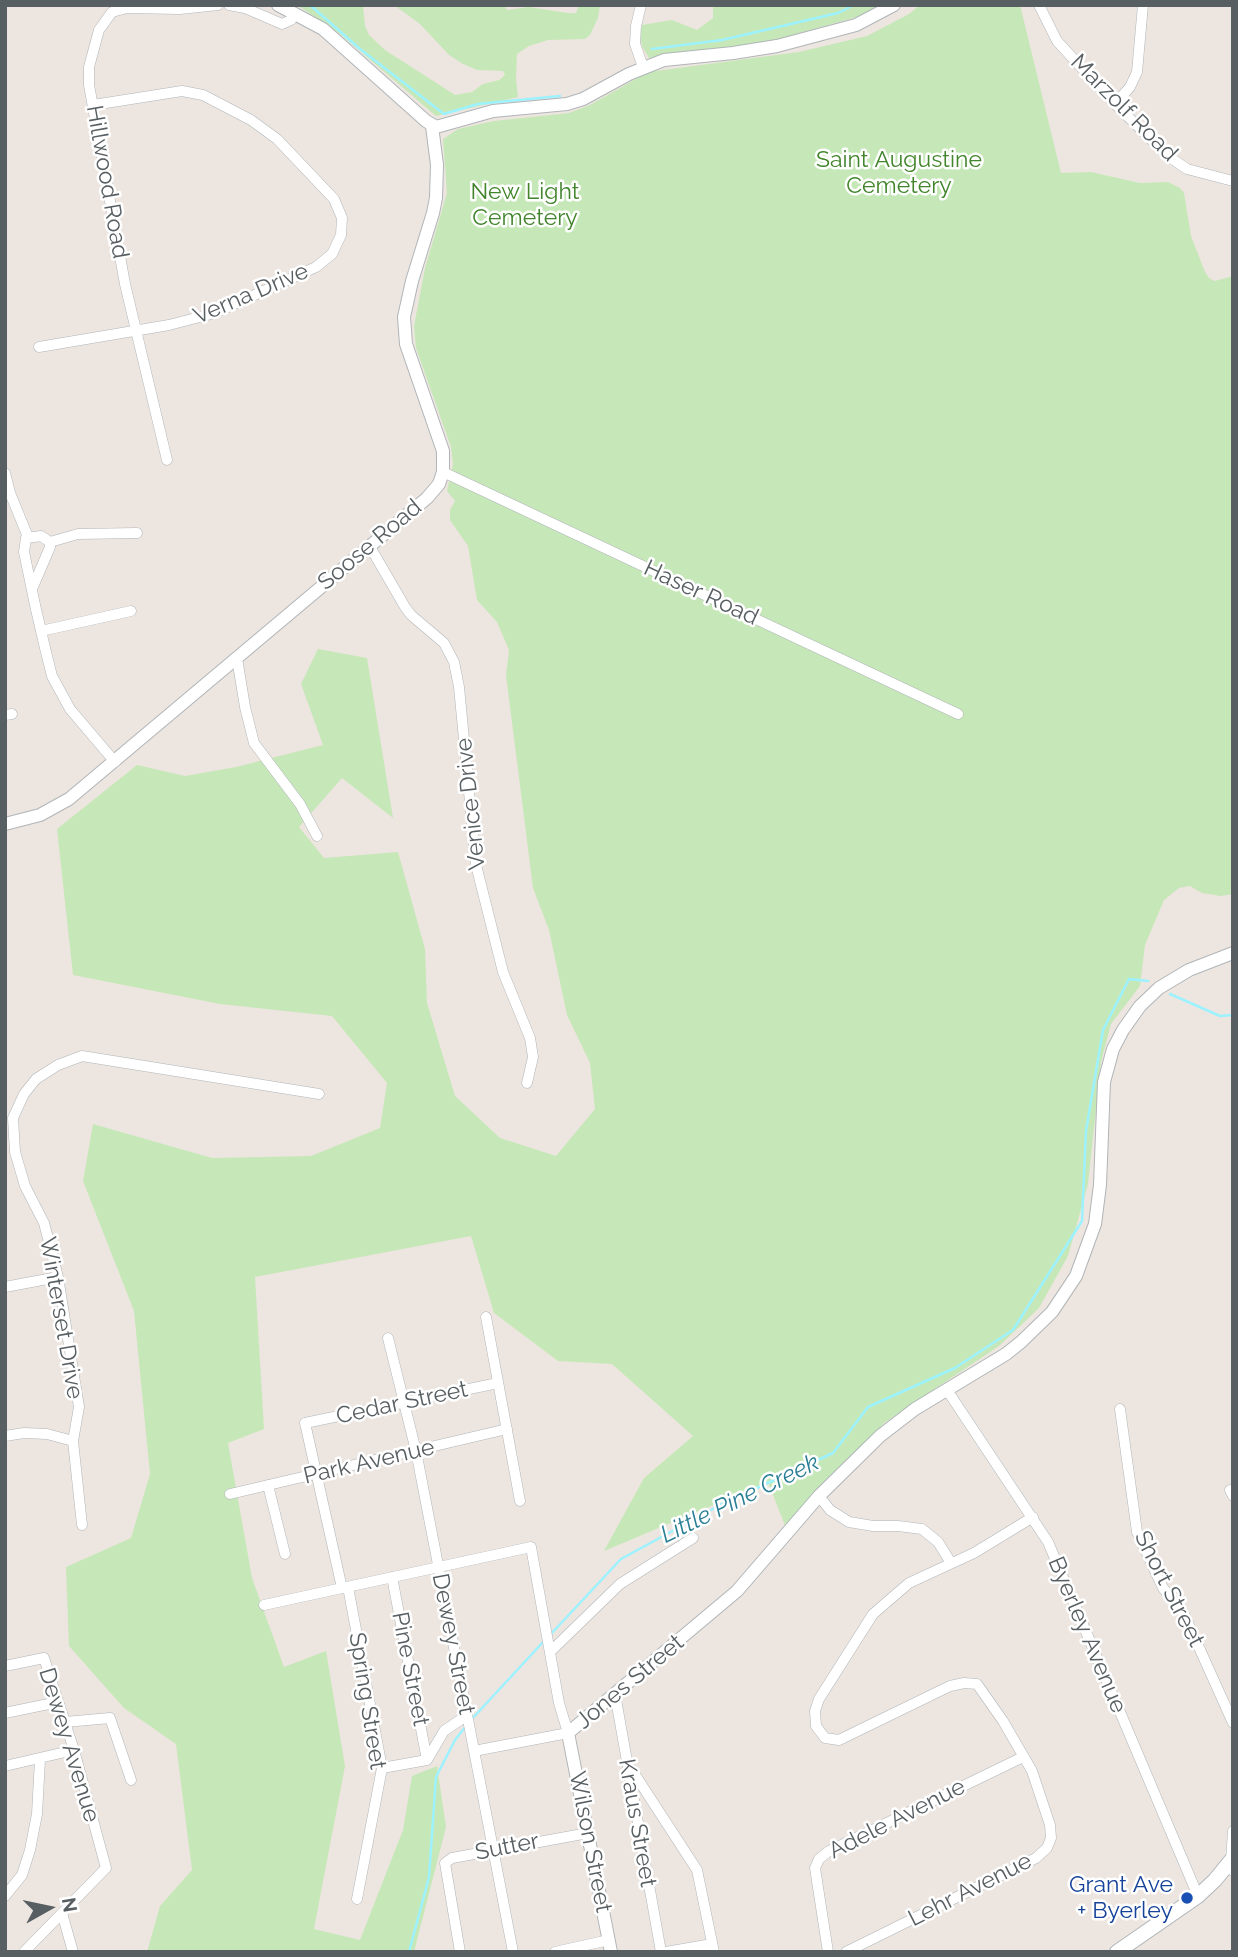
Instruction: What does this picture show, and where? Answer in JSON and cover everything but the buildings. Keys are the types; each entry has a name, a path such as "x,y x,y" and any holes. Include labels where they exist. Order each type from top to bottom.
{"main road":[{"path":"1117,1952 1198,1896 1232,1863"}],"street":[{"name":"Hillwood Road","path":"167,460 125,284 88,76 90,56 99,30 108,15 118,10 218,5"},
{"path":"229,5 245,8 282,24 290,20 295,13"},
{"path":"278,5 333,37 432,126 440,127 493,111 575,102 643,67 670,58 753,51 822,35 856,25 894,5"},
{"path":"641,5 635,44 643,67"},
{"name":"Marzolf Road","path":"1039,5 1057,41 1115,104 1176,163 1187,169 1233,181"},
{"path":"1115,104 1130,87 1137,72 1143,5"},
{"name":"Verna Drive","path":"39,347 169,325 215,313 304,274 331,254 341,236 342,218 334,200 276,139 251,120 203,95 190,92 172,91 93,105"},
{"path":"432,126 437,174 436,198 406,302 404,332 411,361 443,451 443,472"},
{"name":"Soose Road","path":"5,824 52,809 69,799 435,491 443,472"},
{"name":"Haser Road","path":"443,472 958,714"},
{"path":"5,473 28,537 24,552 52,676 59,692 115,762"},
{"path":"28,537 40,536 50,542 78,534 136,533"},
{"path":"32,589 45,562 50,542"},
{"name":"Venice Drive","path":"369,545 405,607 444,643 454,662 459,687 472,845 503,972 530,1038 533,1057 527,1083"},
{"path":"41,631 131,611"},
{"path":"237,657 254,743 300,804 317,836"},
{"name":"Jones Street","path":"474,1751 568,1733 737,1591 820,1496 880,1436 915,1409 1006,1354 1052,1312 1076,1276 1091,1239 1099,1206 1104,1082 1113,1049 1140,1006 1158,988 1189,970 1233,953"},
{"name":"Winterset Drive","path":"82,1525 74,1441 79,1407 58,1277 44,1223 25,1186 15,1152 13,1118 24,1094 36,1079 58,1065 82,1056 319,1094"},
{"path":"5,1287 58,1277"},
{"path":"486,1317 520,1500"},
{"name":"Dewey Street","path":"388,1338 416,1451 513,1952"},
{"name":"Cedar Street","path":"305,1423 498,1383"},
{"name":"Byerley Avenue","path":"947,1390 1048,1542 1198,1896"},
{"name":"Short Street","path":"1120,1409 1138,1532 1163,1588 1184,1615 1233,1723"},
{"name":"Spring Street","path":"305,1423 345,1588 382,1768 357,1899"},
{"name":"Park Avenue","path":"230,1494 507,1429"},
{"path":"5,1436 47,1434 74,1441"},
{"path":"268,1485 285,1554"},
{"path":"820,1496 830,1510 849,1522 873,1527 922,1529 938,1542 951,1563"},
{"name":"Lehr Avenue","path":"846,1952 1036,1858 1047,1848 1051,1838 1049,1825 1032,1771 1003,1721 977,1684 950,1686 839,1740 825,1738 816,1726 815,1711 819,1699 873,1614 909,1583 974,1553 1033,1517"},
{"path":"549,1648 620,1584 694,1538"},
{"path":"264,1605 531,1547 559,1703 568,1733"},
{"name":"Pine Street","path":"393,1577 427,1760"},
{"name":"Dewey Avenue","path":"5,1665 44,1658 74,1751 106,1868 62,1913"},
{"name":"Kraus Street","path":"615,1694 625,1760 663,1952"},
{"path":"5,1713 58,1702"},
{"path":"382,1768 427,1760 444,1731 466,1716"},
{"path":"65,1722 110,1718 131,1780"},
{"name":"Wilson Street","path":"568,1733 610,1946"},
{"path":"5,1766 74,1751"},
{"name":"Adele Avenue","path":"828,1952 815,1868 819,1859 828,1852 1023,1757"},
{"path":"5,1896 22,1875 30,1850 37,1814 40,1760"},
{"path":"625,1760 697,1870 713,1948 663,1952"},
{"path":"1232,1863 1233,1831"},
{"name":"Sutter","path":"460,1952 445,1863 452,1858 588,1833"},
{"path":"24,1952 62,1913 73,1952"},
{"path":"555,1952 610,1946"}],"green space":[{"path":"297,5 363,5 365,26 369,35 385,50 455,95 472,92 505,75 503,71 477,70 463,64 449,55 420,24 394,5 504,5 507,10 529,7 576,13 579,5 600,5 598,18 590,35 585,39 548,40 529,46 517,54 518,97 436,116 340,34"},
{"path":"713,5 882,5 871,13 757,45 649,58 642,46 642,25 672,20 697,30 713,18"},
{"path":"920,5 1020,5 1061,173 1091,172 1140,183 1168,182 1180,188 1184,193 1191,236 1205,272 1215,281 1233,276 1233,894 1221,896 1202,893 1190,886 1179,888 1164,900 1145,945 1140,986 1111,1024 1101,1062 1088,1184 1068,1256 1039,1308 999,1346 884,1423 786,1528 768,1482 604,1551 644,1478 693,1436 612,1364 558,1361 494,1313 471,1236 255,1277 264,1429 228,1443 252,1578 284,1667 326,1651 345,1766 314,1929 360,1940 403,1830 412,1776 437,1766 446,1827 414,1952 147,1952 160,1906 192,1870 176,1744 124,1708 69,1646 66,1567 131,1538 150,1474 134,1311 83,1181 93,1124 212,1158 311,1156 380,1128 387,1083 332,1016 220,1004 73,975 57,829 137,765 185,776 236,767 323,745 301,684 318,649 367,658 393,818 342,778 299,827 324,858 398,852 425,949 427,1003 455,1096 500,1138 556,1156 595,1109 590,1063 567,1015 549,930 533,888 506,675 509,650 497,622 477,600 468,546 450,520 450,510 455,501 447,491 453,464 451,447 416,348 414,326 425,268 447,193 443,139 458,129 494,121 569,113 590,105 648,72 799,52 867,36 909,14"}],"waterway":[{"path":"310,5 360,49 444,114 478,104 560,96"},
{"path":"652,49 722,40 838,13 854,5"},
{"name":"Little Pine Creek","path":"549,1636 621,1559 722,1504 833,1453 868,1407 955,1368 1013,1330 1082,1221 1086,1131 1103,1030 1129,979 1148,981"},
{"name":"Little Pine Creek","path":"1170,994 1220,1016 1233,1015"},
{"name":"Little Pine Creek","path":"470,1721 544,1641"},
{"name":"Little Pine Creek","path":"409,1952 429,1877 436,1777 455,1740 466,1726"}],"place":[{"name":"Grant Ave + Byerley","path":"1187,1898"}],"park label":[{"name":"Saint Augustine Cemetery","path":"899,173"},
{"name":"New Light Cemetery","path":"525,205"}]}
